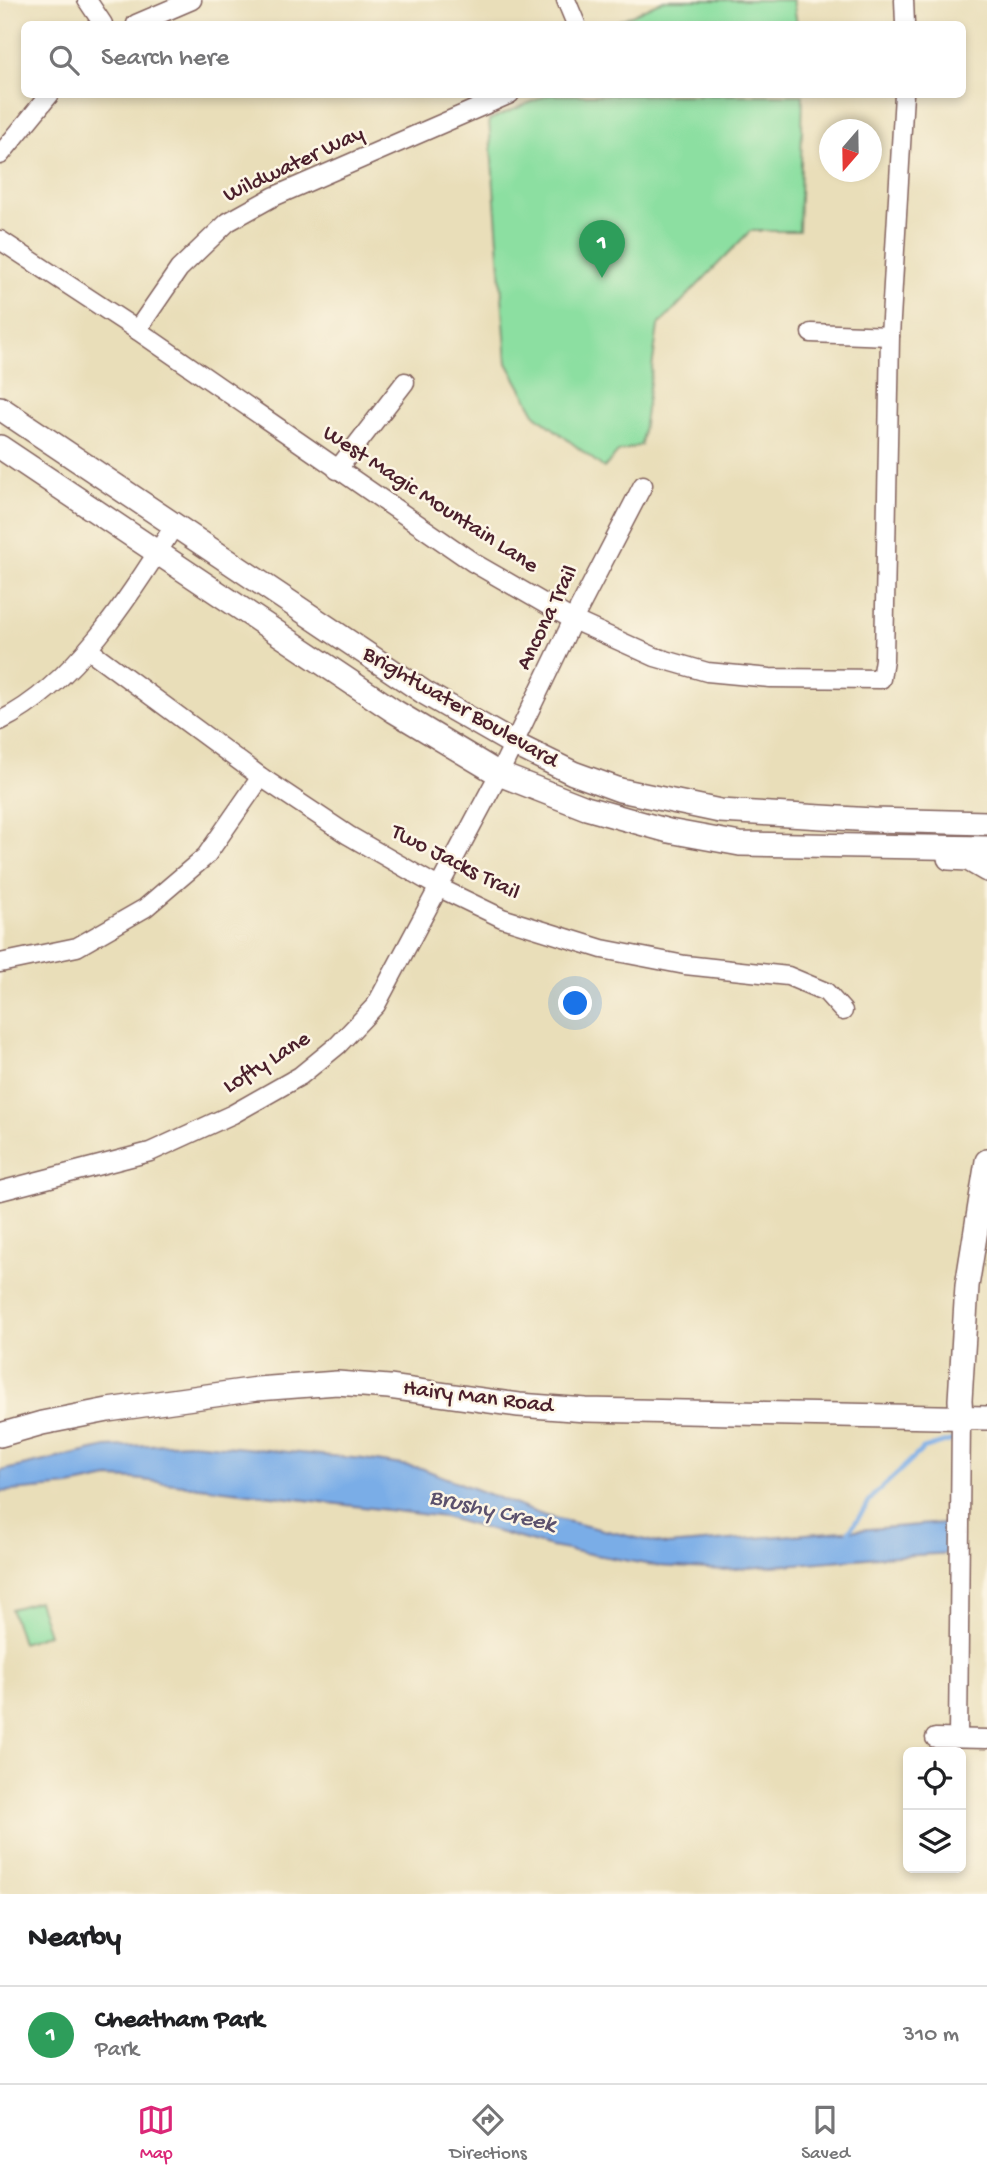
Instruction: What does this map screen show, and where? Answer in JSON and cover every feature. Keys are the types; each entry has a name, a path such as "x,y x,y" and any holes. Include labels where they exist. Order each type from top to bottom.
{"street":[{"path":"87,0 101,21"},
{"path":"143,21 192,0"},
{"path":"566,0 575,21"},
{"path":"904,0 905,21"},
{"path":"0,155 46,98"},
{"name":"Wildwater Way","path":"137,330 179,269 228,222 273,197 501,98"},
{"name":"West Magic Mountain Lane","path":"0,240 137,330 474,564 573,620 655,657 708,672 770,678 881,679 884,659 890,336 904,98"},
{"path":"811,333 890,336"},
{"path":"337,470 405,382"},
{"name":"Brightwater Boulevard","path":"0,408 425,693 514,744 573,773 620,790 720,811 873,820 987,823"},
{"name":"Brightwater Boulevard","path":"0,447 394,710 499,774 586,808 669,831 740,844 987,848"},
{"name":"Ancona Trail","path":"499,774 573,620 643,485"},
{"path":"0,721 22,710 89,650 174,526"},
{"name":"Two Jacks Trail","path":"89,650 261,777 348,835 440,888 502,918 602,949 685,965 788,976 826,992 843,1011"},
{"name":"Lofty Lane","path":"0,1191 150,1152 233,1114 300,1076 338,1045 376,1005 499,774"},
{"path":"0,963 77,947 145,908 206,856 261,777"},
{"path":"874,846 907,857 968,859 987,870"},
{"path":"958,1738 961,1611 960,1400 967,1286 987,1161"},
{"name":"Hairy Man Road","path":"0,1436 42,1423 108,1410 257,1389 337,1383 389,1387 519,1405 586,1410 961,1421 987,1418"},
{"path":"935,1738 987,1739"}],"green space":[{"path":"664,0 793,0 796,21 618,21"},
{"path":"541,98 803,98 799,231 750,231 658,326 641,445 618,452 604,468 536,415 507,363 489,120"},
{"path":"38,1601 49,1634 22,1643 11,1609"}],"water":[{"name":"Brushy Creek","path":"191,1443 364,1459 421,1468 545,1516 666,1545 970,1521 955,1553 724,1570 657,1566 551,1547 444,1517 134,1479 109,1478 70,1486 0,1492 0,1471 106,1447"}],"pier":[{"path":"970,1518 987,1524 987,1560 946,1557 947,1520"}],"waterway":[{"path":"847,1534 875,1494 923,1449 956,1439"}],"place":[{"name":"Cheatham Park","path":"602,278"}]}
